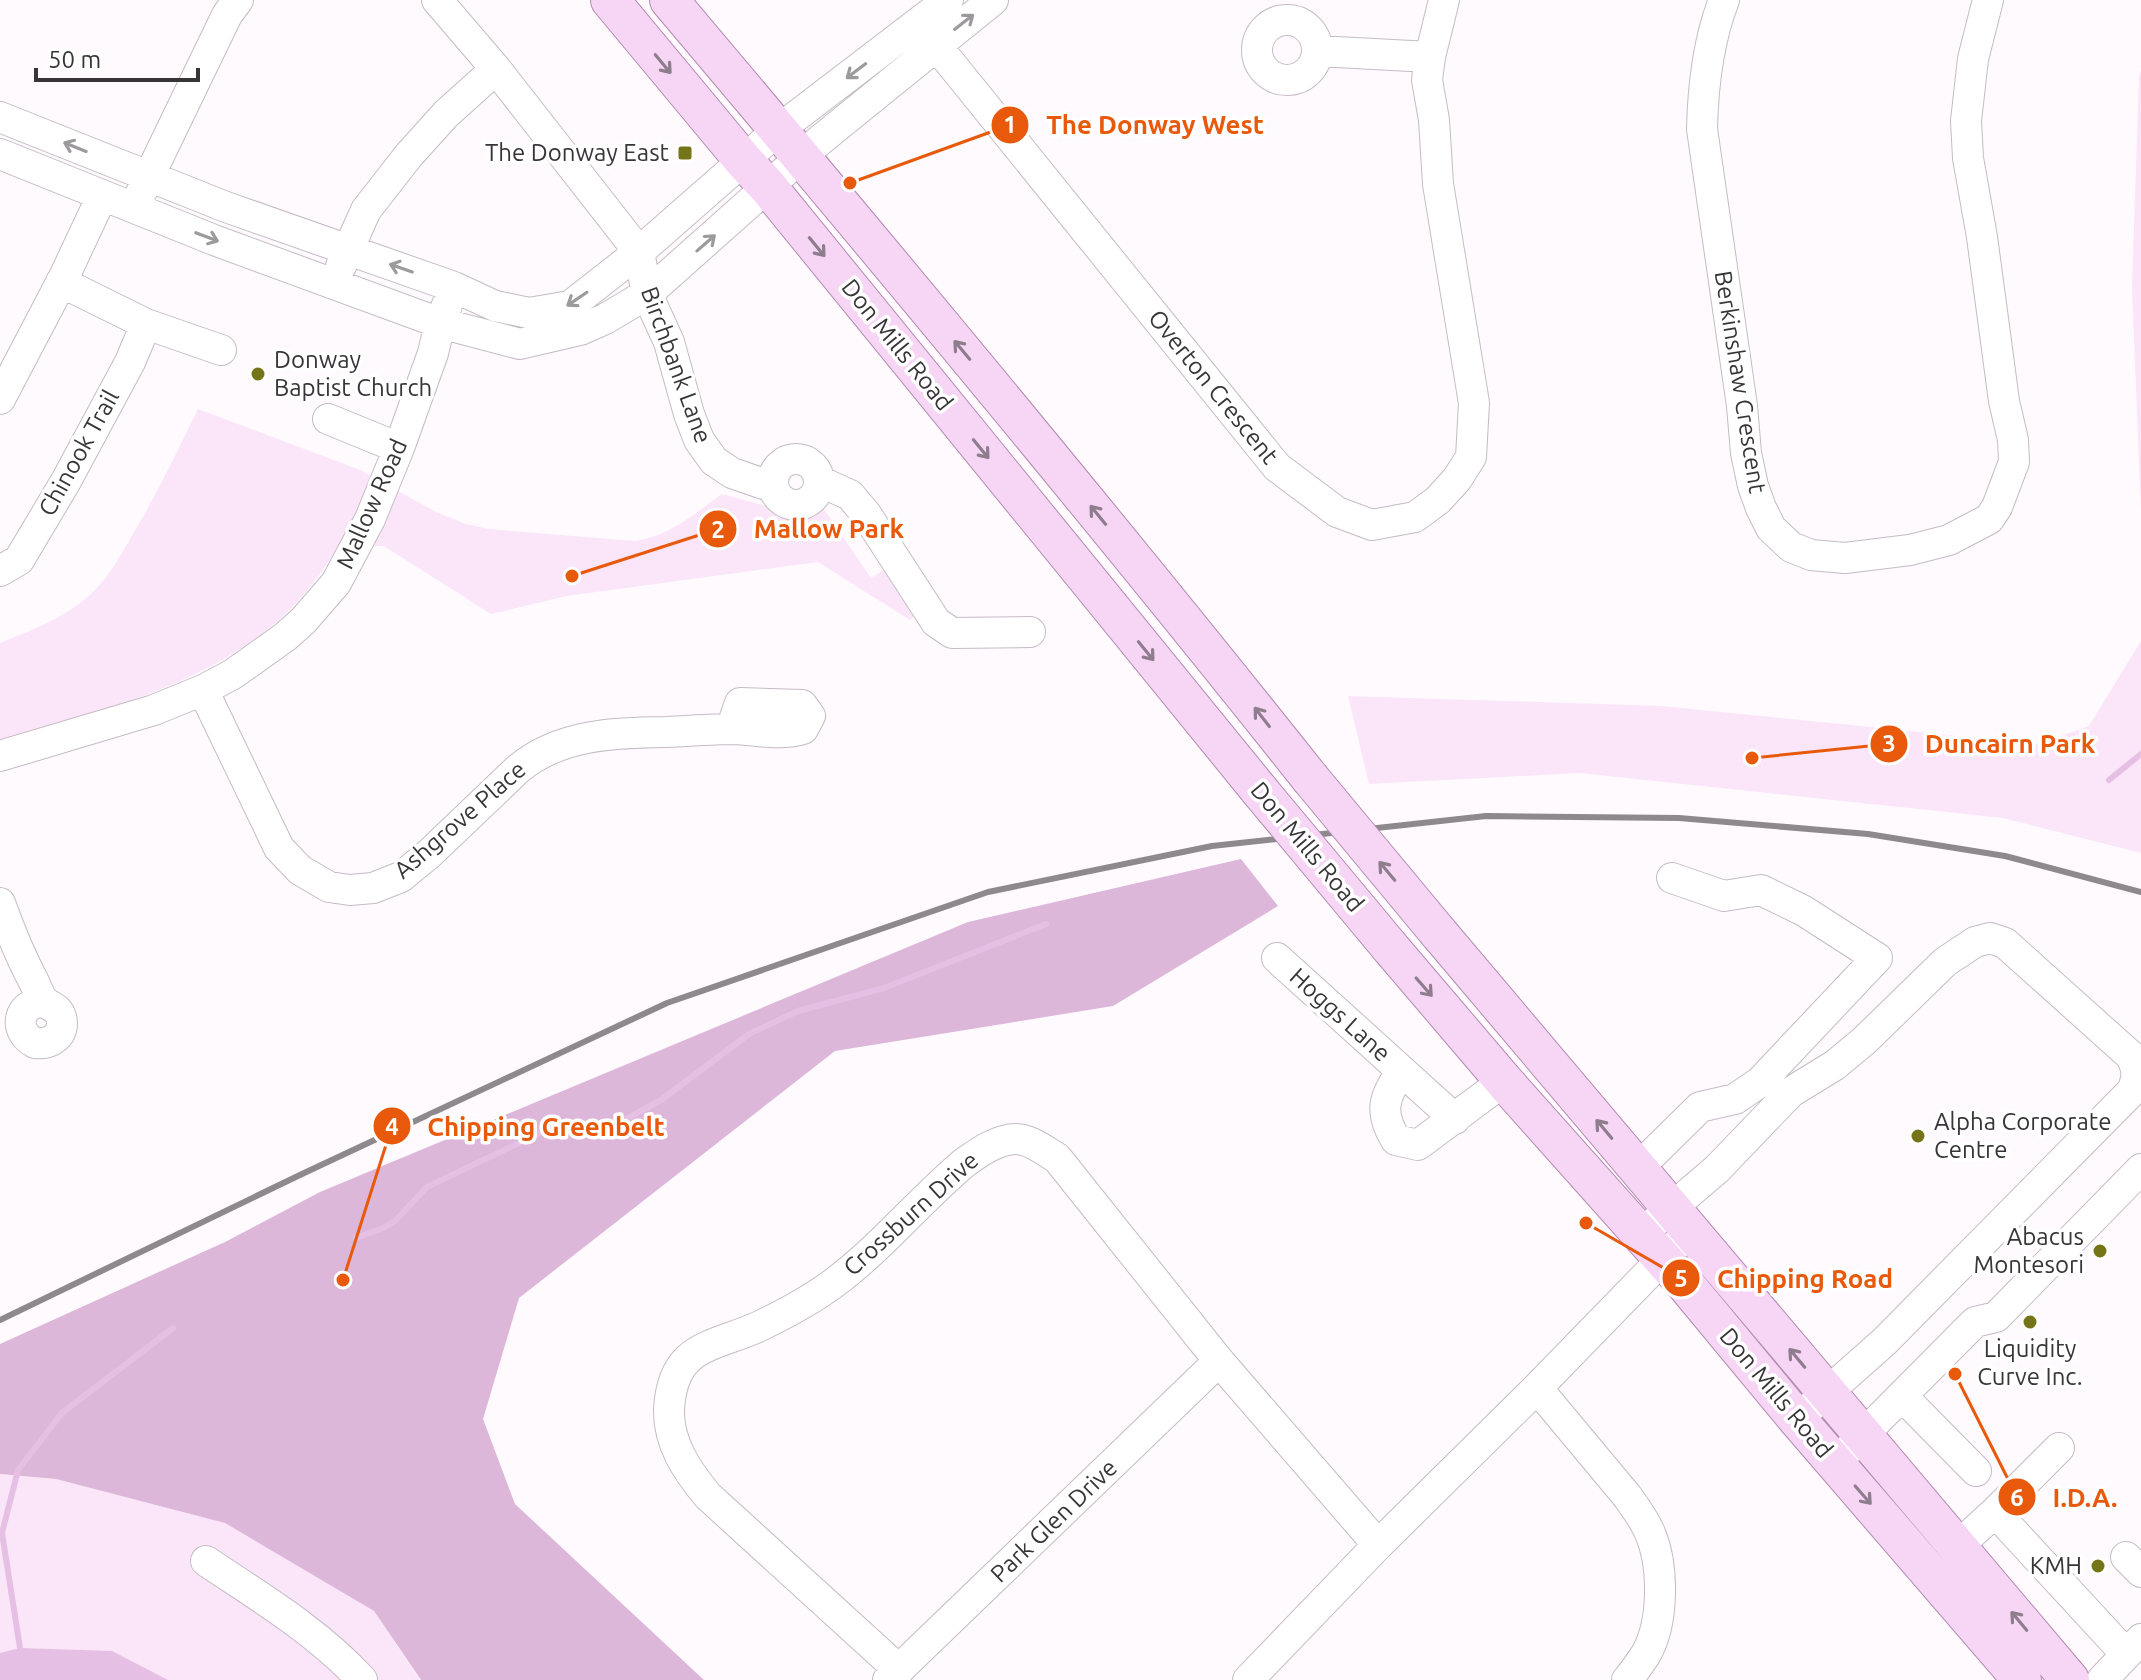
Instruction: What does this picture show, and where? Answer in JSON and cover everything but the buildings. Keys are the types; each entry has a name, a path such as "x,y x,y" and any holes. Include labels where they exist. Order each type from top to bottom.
{"main road":[{"name":"Don Mills Road","path":"610,0 756,173 1389,946 1504,1081 1652,1246 2022,1680"},
{"name":"Don Mills Road","path":"669,0 1067,477 1437,931 2070,1680"}],"street":[{"path":"134,209 227,15 238,0"},
{"path":"437,0 496,69 639,252"},
{"path":"927,34 948,0"},
{"path":"0,154 134,209 440,323 520,344 580,330 647,294 756,173 790,143 927,34 993,0"},
{"name":"Overton Crescent","path":"927,34 1277,467 1337,512 1372,525 1415,517 1438,500 1471,457 1474,403 1438,184 1434,120 1427,80 1444,0"},
{"name":"Berkinshaw Crescent","path":"1724,0 1715,23 1706,74 1702,129 1753,486 1771,528 1791,547 1811,555 1845,558 1910,550 1949,540 1989,519 1997,507 2014,462 1968,158 1968,91 1988,0"},
{"path":"1317,51 1430,57"},
{"path":"335,284 366,210 446,114 496,69"},
{"path":"0,117 226,207 454,287 495,306 529,313 570,306 639,252 756,173"},
{"path":"0,399 102,196"},
{"name":"Birchbank Lane","path":"639,252 647,294 669,342 689,414 699,440 714,461 732,473 764,484 773,482 778,497 796,505 810,500 819,481 850,495 866,514 936,622 952,633 1030,632"},
{"path":"61,282 146,324 221,350"},
{"name":"Mallow Road","path":"0,756 154,710 203,690 233,674 303,621 336,583 370,519 399,448 454,287"},
{"name":"Chinook Trail","path":"0,571 19,560 66,481 130,362 146,324"},
{"path":"328,419 399,448"},
{"name":"Ashgrove Place","path":"203,690 279,848 300,870 329,887 350,890 373,888 401,877 518,769 555,746 587,737 625,733 731,729"},
{"path":"1637,1169 1700,1107 1735,1099 1760,1082 1877,958 1804,911 1761,890 1724,896 1672,878"},
{"path":"0,903 21,958 44,1002"},
{"path":"1248,1680 1378,1545 1537,1388 1652,1246 1681,1220 1717,1169 1791,1092 1835,1065 1865,1040 1945,962 1975,942 1990,938 2005,943 2131,1056 2137,1067 2137,1079 2132,1091 1884,1342 1797,1419"},
{"name":"Hoggs Lane","path":"1277,958 1455,1119"},
{"name":"Hoggs Lane","path":"1402,1072 1391,1085 1385,1102 1386,1124 1396,1140 1418,1145 1504,1081"},
{"name":"Crossburn Drive","path":"894,1675 708,1496 689,1473 678,1453 669,1421 671,1391 676,1374 698,1351 758,1327 812,1298 859,1262 964,1163 983,1150 1017,1139 1057,1158 1066,1168 1219,1361 1378,1545"},
{"path":"1835,1463 1975,1322 1996,1317 2141,1169"},
{"name":"Park Glen Drive","path":"894,1675 1219,1361"},
{"path":"1537,1388 1627,1496 1651,1534 1660,1580 1655,1629 1647,1652 1627,1680"},
{"path":"1903,1397 1976,1471"},
{"path":"1957,1547 2059,1448"},
{"path":"1995,1512 2133,1646 2102,1680"},
{"path":"206,1561 304,1628 362,1680"}],"shaded area":[{"path":"2141,70 2141,511 2132,288"},
{"path":"198,409 360,470 436,512 488,529 635,541 671,529 722,494 780,510 824,509 871,578 885,569 917,614 910,620 818,562 566,596 491,614 384,546 339,546 289,611 238,650 139,698 0,743 0,643 70,610 103,580 150,504"},
{"path":"2141,641 2141,853 2003,818 1580,773 1369,784 1348,696 1661,706 2038,744 2089,726"},
{"path":"1241,859 1278,906 1113,1006 835,1051 519,1298 483,1419 515,1504 704,1680 421,1680 374,1611 225,1523 56,1479 0,1474 0,1344 225,1242 320,1192 968,922"},
{"path":"0,1474 56,1479 225,1523 374,1611 420,1680 0,1680"},
{"path":"20,1648 112,1651 168,1680 0,1680 0,1653"}],"waterway":[{"path":"2109,780 2141,754"},
{"path":"356,1238 395,1221 427,1187 546,1130 613,1126 661,1100 749,1034 798,1011 884,988 1046,924"},
{"path":"20,1648 2,1533 18,1470 62,1413 173,1328"}],"railway":[{"path":"0,1320 667,1003 988,892 1212,846 1486,816 1679,818 1868,834 2005,856 2141,892"}],"place":[{"name":"The Donway East","path":"685,153"},
{"name":"The Donway West","path":"850,183"},
{"name":"Donway Baptist Church","path":"258,374"},
{"name":"Mallow Park","path":"572,576"},
{"name":"Duncairn Park","path":"1752,758"},
{"name":"Alpha Corporate Centre","path":"1918,1136"},
{"name":"Chipping Road","path":"1586,1223"},
{"name":"Abacus Montesori","path":"2100,1251"},
{"name":"Chipping Greenbelt","path":"343,1280"},
{"name":"Liquidity Curve Inc.","path":"2030,1322"},
{"name":"I.D.A.","path":"1955,1374"},
{"name":"KMH","path":"2098,1566"}]}
